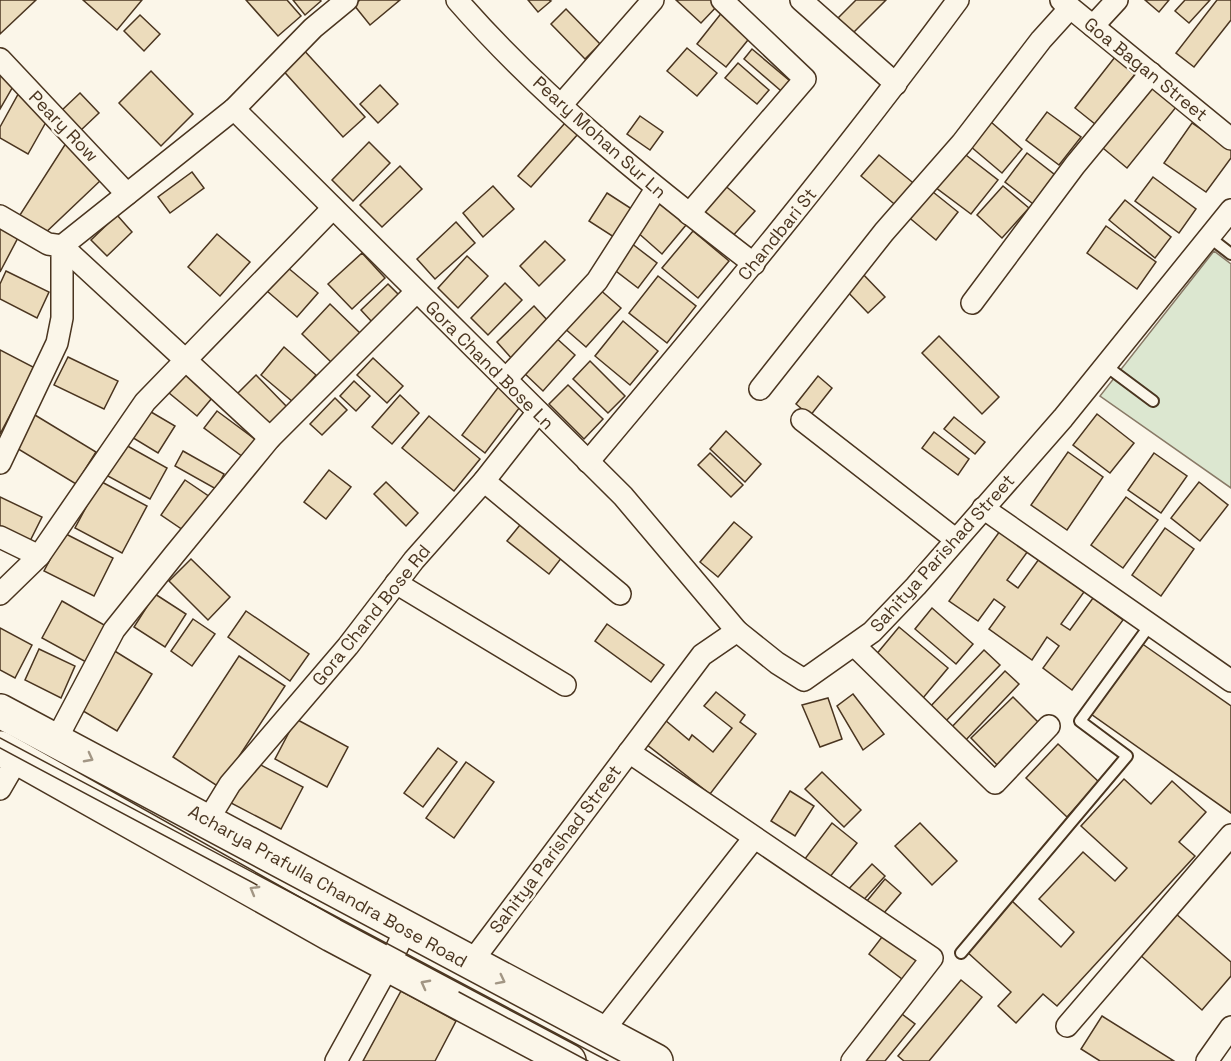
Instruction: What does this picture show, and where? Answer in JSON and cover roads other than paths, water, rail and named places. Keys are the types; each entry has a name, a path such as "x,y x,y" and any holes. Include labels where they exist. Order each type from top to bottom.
{"main road":[{"name":"Acharya Prafulla Chandra Bose Road","path":"0,711 208,820 470,964 656,1061"},
{"path":"9,753 389,965 569,1061"}],"street":[{"path":"62,246 234,109 312,28 347,0"},
{"name":"Peary Mohan Sur Ln","path":"457,0 485,32 656,189 754,264"},
{"path":"562,104 653,0"},
{"path":"689,214 805,79 722,0"},
{"path":"801,0 896,84"},
{"name":"Chandbari St","path":"588,462 754,264 896,84 958,0"},
{"path":"1093,27 1117,0"},
{"path":"760,389 884,231 962,142 1041,40 1065,4"},
{"name":"Goa Bagan Street","path":"1065,4 1231,139"},
{"name":"Peary Row","path":"0,59 128,194"},
{"path":"972,303 1075,165 1151,73"},
{"name":"Gora Chand Bose Ln","path":"234,109 623,496 737,631"},
{"path":"506,379 597,281 656,189"},
{"path":"0,594 39,556 146,402 333,208"},
{"name":"Sahitya Parishad Street","path":"470,964 702,655 737,631 777,663 804,680 855,646 916,586 1063,418 1231,210"},
{"path":"0,216 48,244 62,246 270,438"},
{"path":"0,463 57,343 62,318 62,246"},
{"path":"56,740 114,630 270,438 416,292"},
{"name":"Gora Chand Bose Rd","path":"208,820 231,784 348,646 396,583 484,481 538,412"},
{"path":"802,420 955,539"},
{"path":"484,481 620,594"},
{"path":"983,508 1231,681"},
{"path":"0,537 39,556"},
{"path":"396,583 565,685"},
{"path":"855,646 995,783 1049,726"},
{"path":"629,752 932,958 852,1061"},
{"path":"0,789 9,753"},
{"path":"1067,1026 1125,955 1231,836"},
{"path":"602,1032 754,838"},
{"path":"336,1061 389,965 406,928"},
{"path":"1207,1061 1231,1027"}],"lane":[{"path":"1209,237 1231,254"},
{"path":"1106,366 1153,401"},
{"path":"961,953 1127,756 1080,722 1150,624"}],"tram line":[{"path":"0,738 608,1061"},
{"path":"0,748 257,885"},
{"path":"459,992 588,1061"}]}
